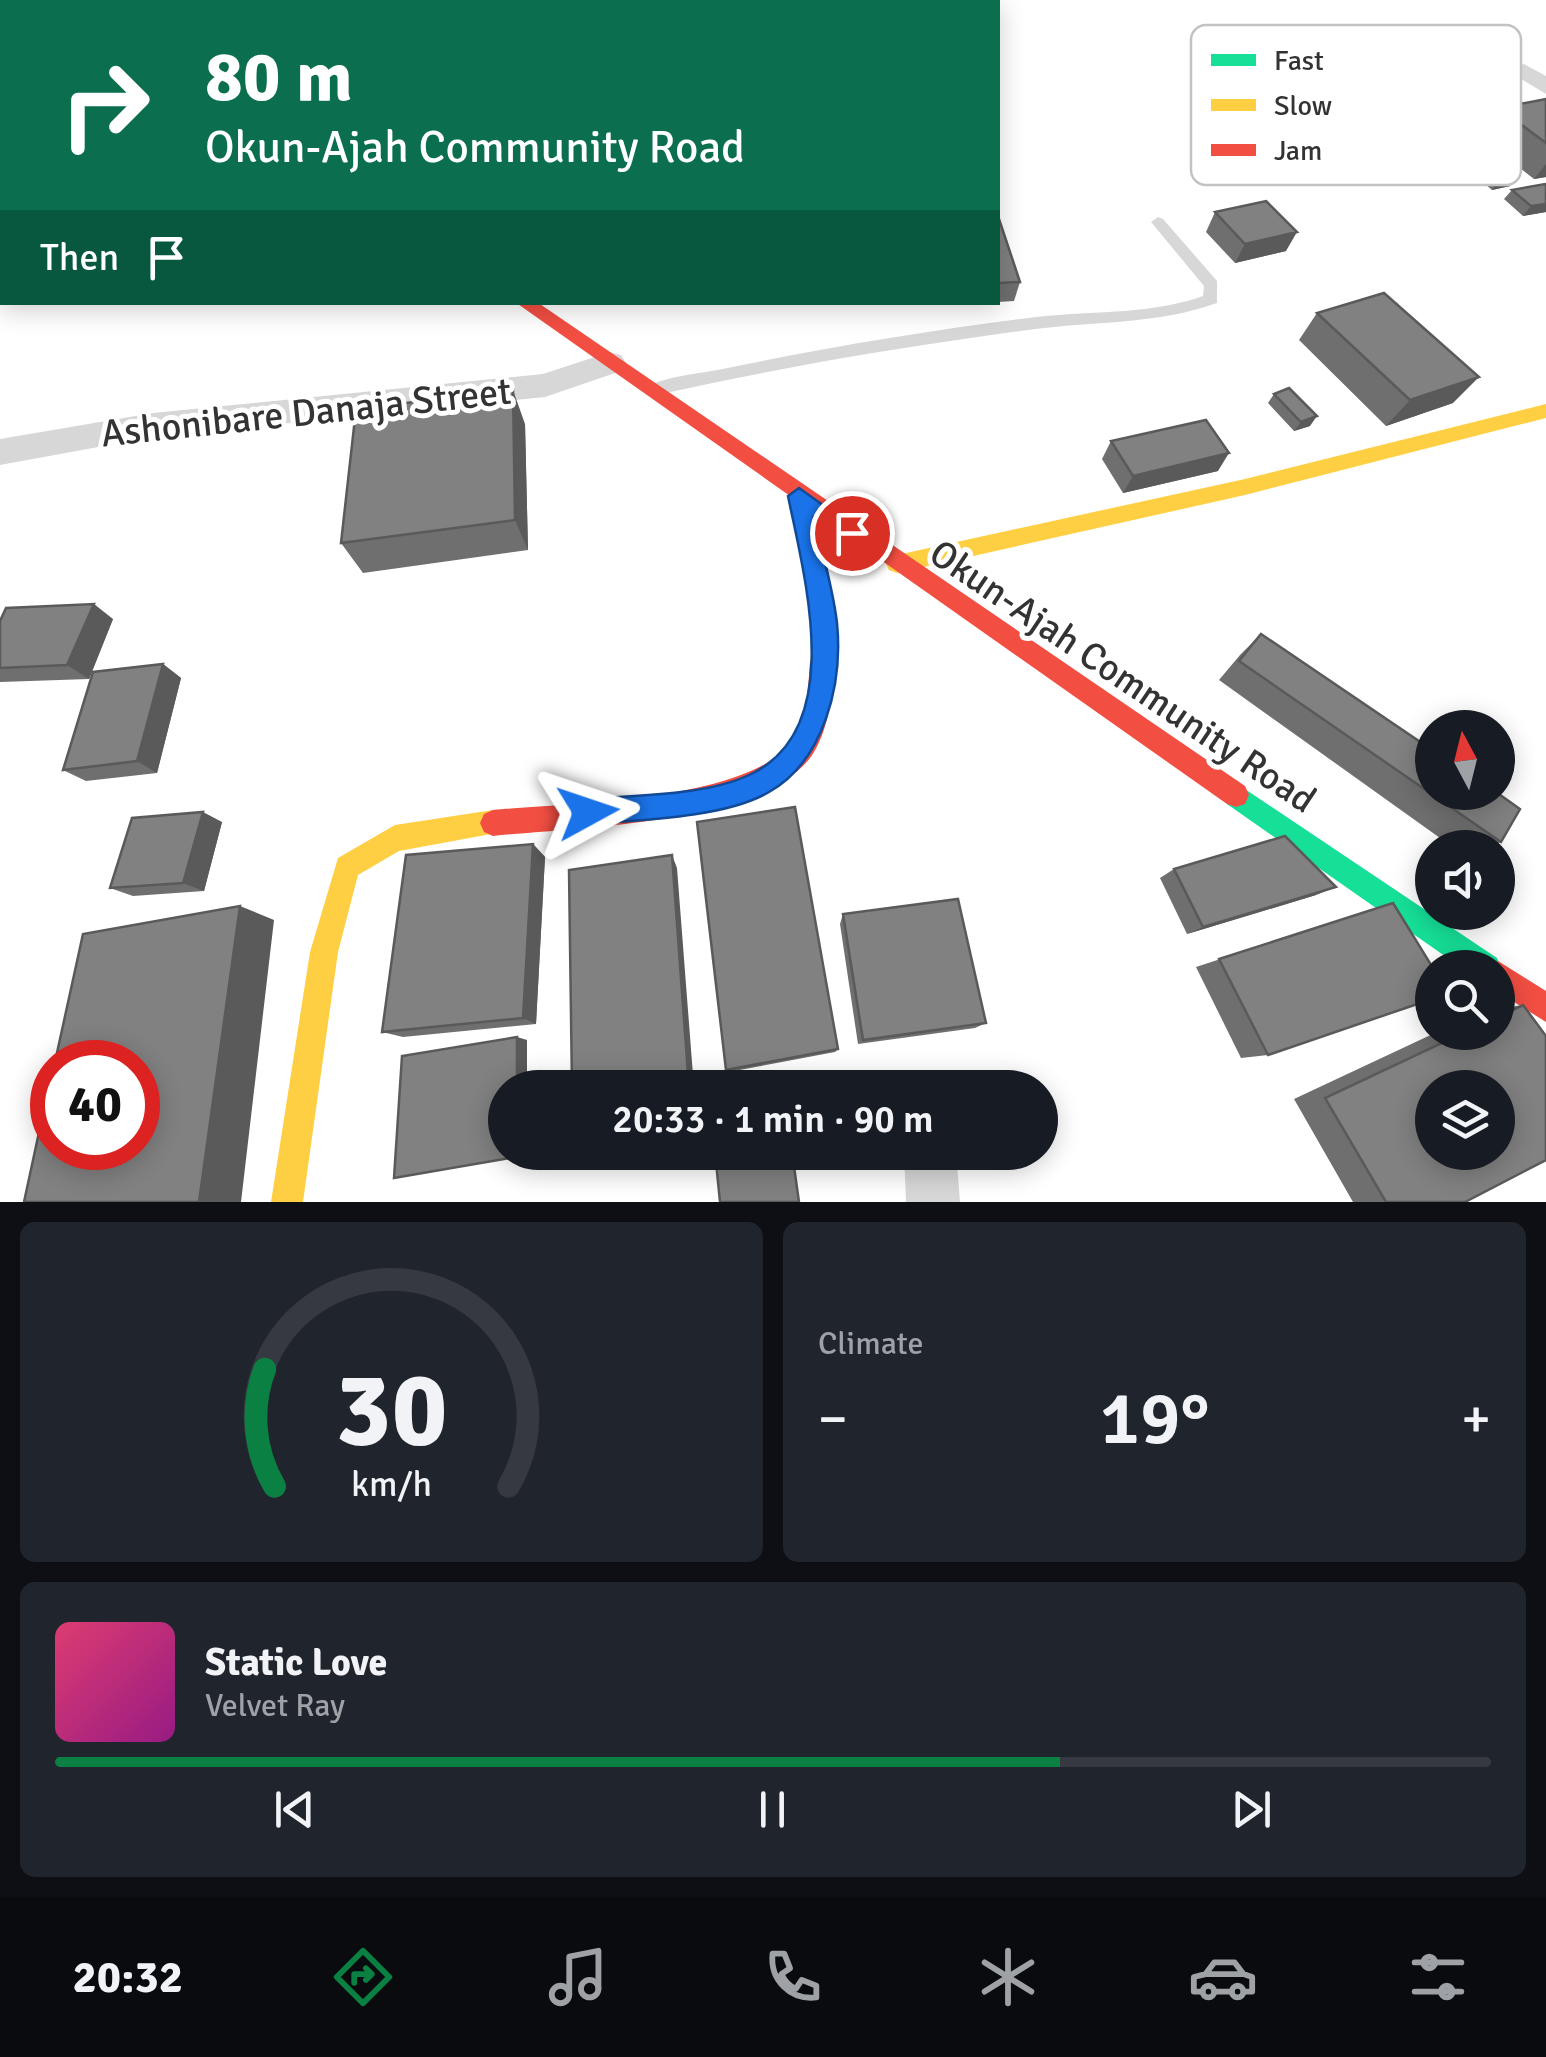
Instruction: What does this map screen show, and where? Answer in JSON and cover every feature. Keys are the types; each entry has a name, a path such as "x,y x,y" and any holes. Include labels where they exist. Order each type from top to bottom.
{"street":[{"path":"1524,71 1546,87"},
{"name":"Okun-Ajah Community Road","path":"528,305 897,564 1460,950"},
{"name":"Ashonibare Danaja Street","path":"0,452 153,425 544,386 610,362"},
{"path":"897,564 1245,487 1546,411"},
{"path":"287,1202 324,952 347,867 395,838 556,814 687,803 761,783 804,748 819,694 826,625 799,496"},
{"path":"1515,987 1546,1008"},
{"path":"931,1170 933,1202"}],"lane":[{"path":"650,390 770,363 1097,316 1178,309 1211,299 1212,285 1158,222"}],"building":[{"path":"1546,99 1546,143 1521,124 1521,104"},
{"path":"1545,184 1546,204 1531,206 1512,190"},
{"path":"1266,201 1297,232 1245,244 1215,212"},
{"path":"1000,222 1020,282 1000,283"},
{"path":"1384,293 1479,377 1410,400 1317,313"},
{"path":"1289,388 1317,416 1301,422 1274,394"},
{"path":"513,390 515,520 341,543 356,409"},
{"path":"1206,420 1229,453 1133,476 1111,441"},
{"path":"94,604 67,665 0,668 0,621 6,608"},
{"path":"1261,634 1415,738 1415,783 1239,661"},
{"path":"163,664 137,761 63,770 93,672"},
{"path":"1515,805 1520,809 1508,830 1484,830 1455,810 1515,810"},
{"path":"795,807 838,1049 726,1070 697,822"},
{"path":"203,812 183,883 110,888 132,818"},
{"path":"1285,836 1336,887 1203,927 1174,869"},
{"path":"533,844 523,1018 382,1032 406,855"},
{"path":"672,855 688,1070 572,1070 569,870"},
{"path":"958,899 986,1023 863,1040 843,914"},
{"path":"1393,903 1422,950 1415,950 1415,1005 1268,1055 1219,959"},
{"path":"240,906 199,1202 24,1202 31,1170 160,1170 160,1040 60,1040 83,934"},
{"path":"1523,1005 1546,1036 1546,1160 1465,1202 1386,1202 1325,1098 1427,1050 1515,1050 1515,1009"},
{"path":"517,1037 517,1070 488,1070 488,1162 394,1178 402,1056"},
{"path":"717,1170 795,1170 799,1202 720,1202"}],"traffic: fast":[{"path":"1236,795 1461,950"}],"traffic: slow":[{"path":"897,564 1245,487 1546,411"},
{"path":"799,496 826,625 822,662"},
{"path":"287,1202 324,952 347,867 395,838 493,823"}],"traffic: jam":[{"path":"528,305 1236,795"},
{"path":"493,823 662,806 751,784 784,767 805,745 815,715 822,662"},
{"path":"1515,987 1546,1008"}],"route":[{"path":"588,812 687,803 761,783 804,748 819,694 826,625 799,496 852,533"}]}
